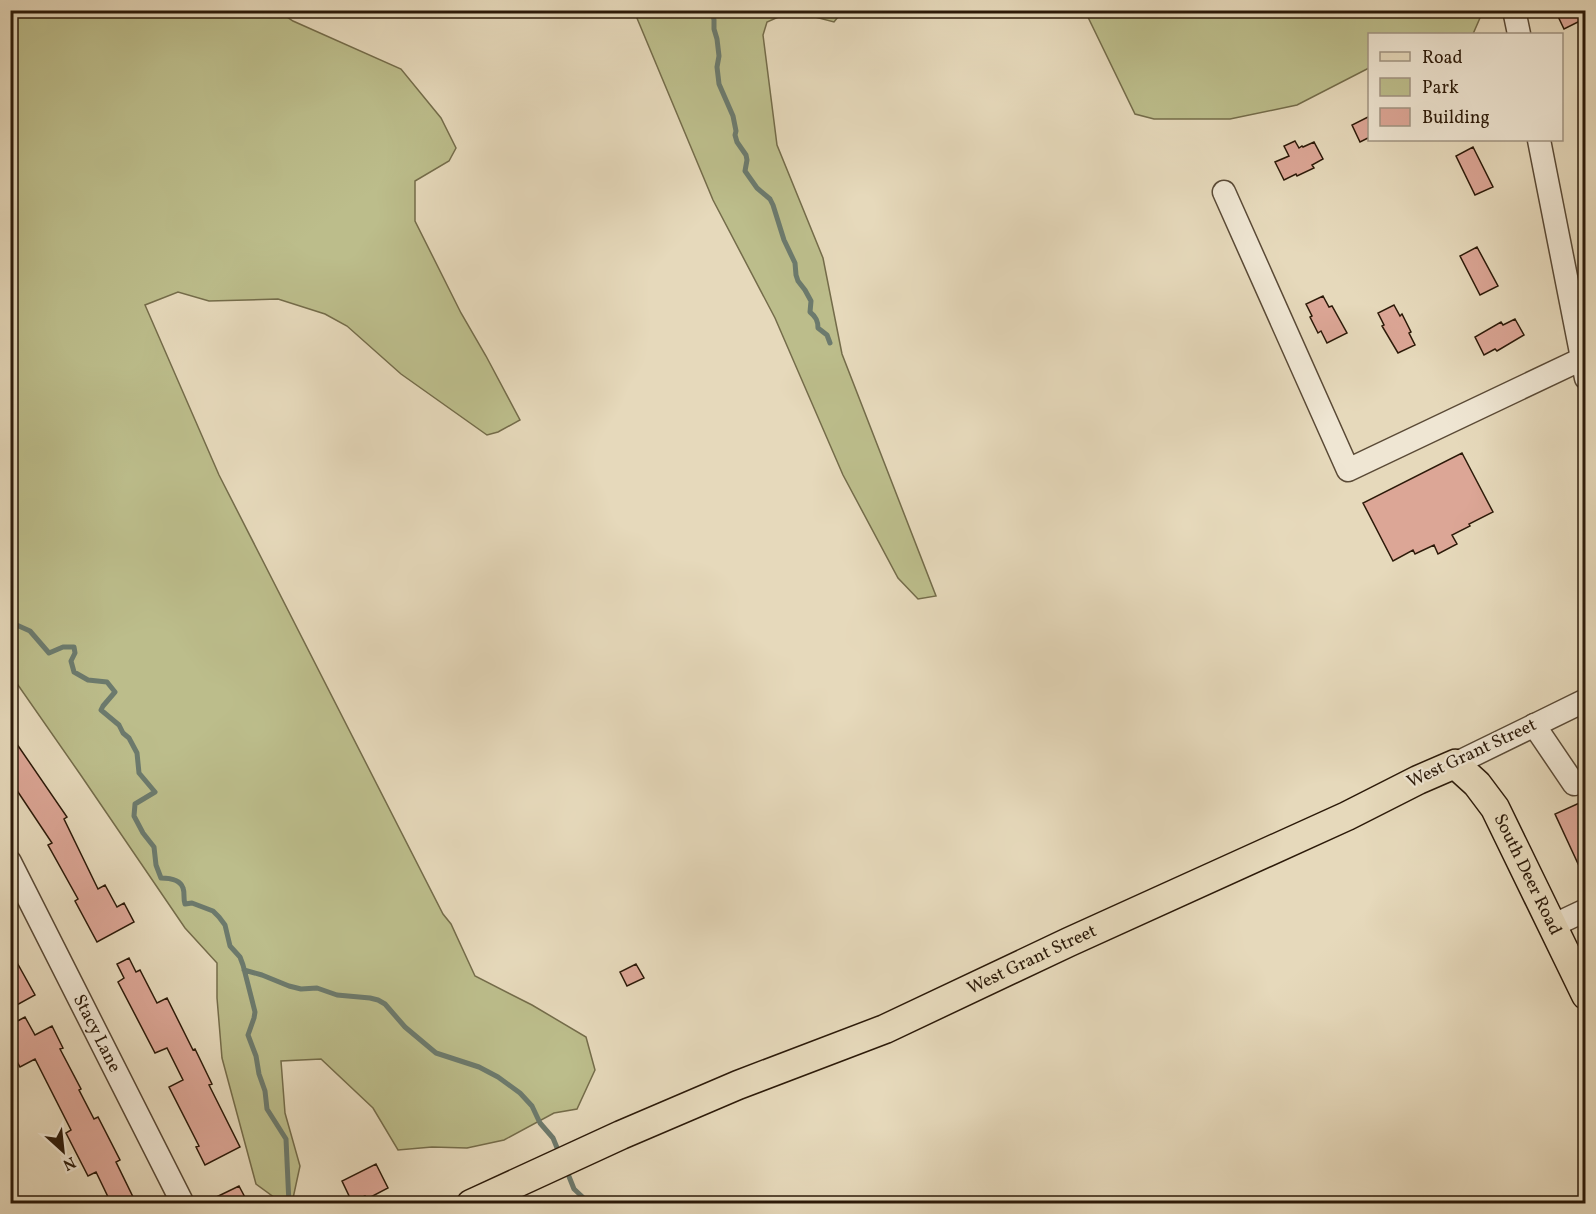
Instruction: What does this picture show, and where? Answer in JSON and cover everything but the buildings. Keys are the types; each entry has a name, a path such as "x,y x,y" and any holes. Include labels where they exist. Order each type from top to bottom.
{"main road":[{"name":"South Deer Road","path":"1455,764 1477,784 1495,808 1586,995"},
{"name":"West Grant Street","path":"471,1203 738,1085 885,1029 1455,764"}],"street":[{"path":"1514,10 1519,33"},
{"path":"1224,192 1348,470 1584,365 1539,141"},
{"name":"West Grant Street","path":"1455,764 1586,700"},
{"path":"1534,725 1574,784 1586,778"},
{"name":"Stacy Lane","path":"10,862 183,1203"},
{"path":"1552,926 1586,910"}],"green space":[{"path":"10,11 278,11 293,21 401,69 441,118 456,148 449,161 415,181 415,221 461,313 520,420 498,432 487,435 401,374 347,326 325,314 278,299 209,301 178,292 145,305 219,475 443,914 451,924 475,976 532,1005 586,1037 595,1070 577,1109 554,1113 504,1140 467,1148 432,1147 398,1150 373,1108 321,1059 281,1061 285,1113 300,1166 292,1203 282,1203 256,1184 222,1058 217,998 217,963 185,928 11,675"},
{"path":"634,11 792,11 767,22 763,35 777,145 823,258 842,354 936,596 918,599 898,578 843,475 775,318 713,200"},
{"path":"792,11 843,11 834,22"},
{"path":"1085,11 1483,11 1473,33 1368,33 1368,69 1297,105 1230,119 1154,119 1135,114"}],"waterway":[{"path":"712,10 719,56 717,67 719,84 733,116 737,142 746,155 745,171 773,205 784,240 795,263 798,281 811,301 810,312 816,319 818,328 827,335 830,343"},
{"path":"10,622 30,631 49,653 63,647 74,647 75,653 71,661 74,672 88,680 107,682 115,692 101,710 119,725 129,738 137,753 139,773 155,792 135,804 134,816 154,847 156,865 161,878 171,879 182,885 185,904 192,903 213,911 219,917 225,925 230,946 240,957 243,965 255,1012 248,1035 265,1091 267,1109 286,1139 289,1204"},
{"path":"244,970 301,989 317,988 337,995 370,998 385,1004 405,1027 436,1053 479,1067 520,1093 532,1106 540,1123 553,1138 560,1155"},
{"path":"566,1169 574,1189 590,1204"}]}
